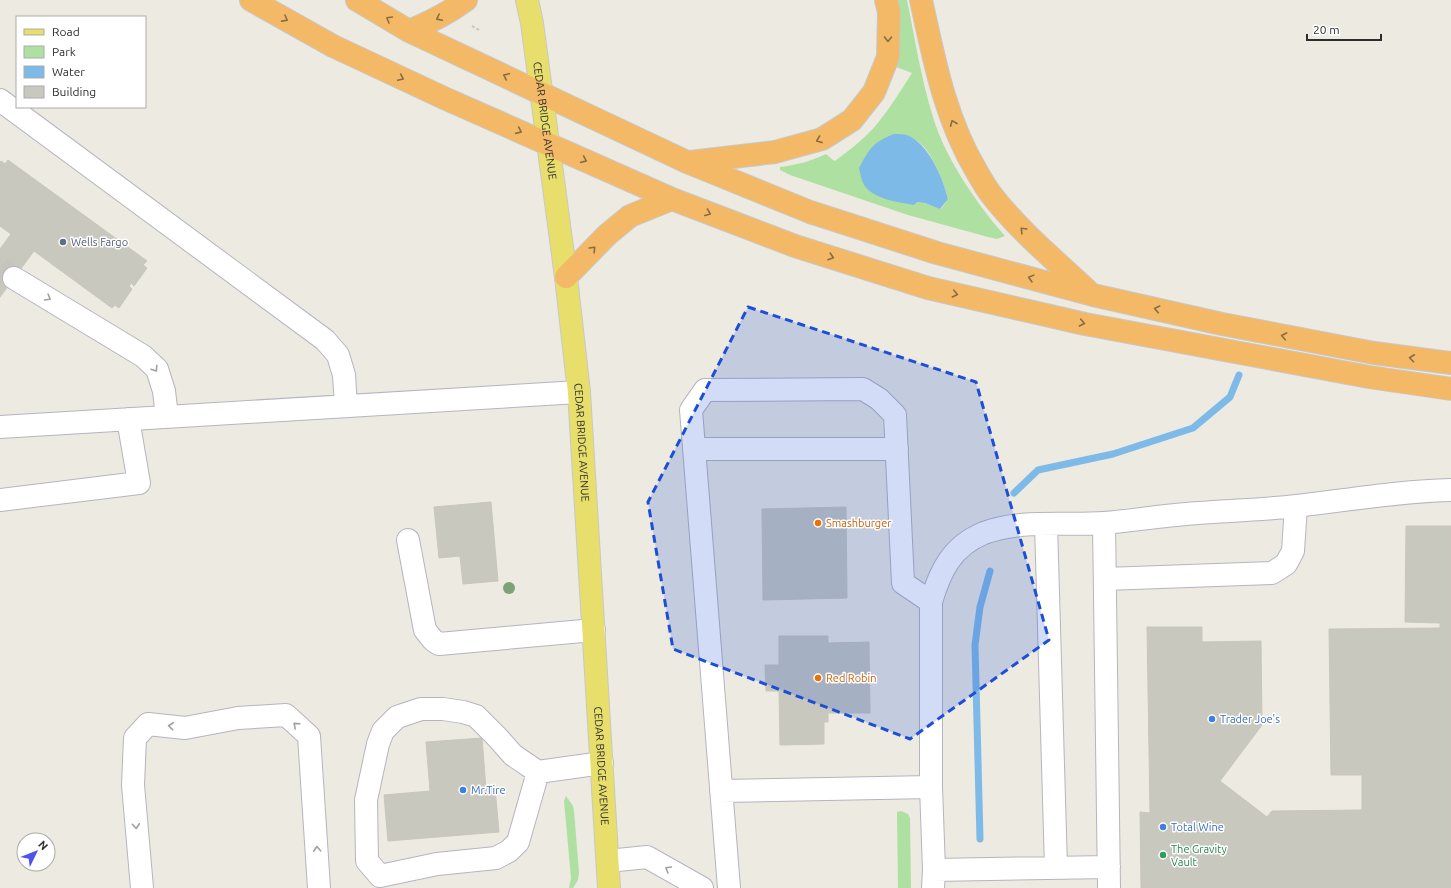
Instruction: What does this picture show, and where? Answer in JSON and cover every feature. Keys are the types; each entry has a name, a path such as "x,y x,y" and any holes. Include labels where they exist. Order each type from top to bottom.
{"highway":[{"path":"251,0 333,46 444,98 672,199 795,246 928,288 1085,324 1369,377 1451,389"},
{"path":"357,0 409,31 688,162 810,212 937,253 1093,295 1222,324 1367,352 1451,363"},
{"path":"409,31 442,17 466,0"},
{"path":"688,162 775,152 822,139 852,120 874,92 888,57 889,12 886,0"},
{"path":"921,0 939,79 949,114 965,152 989,192 1021,229 1093,295"},
{"path":"566,277 607,235 630,216 672,199"}],"main road":[{"name":"CEDAR BRIDGE AVENUE","path":"527,0 532,23 566,277 579,392 609,888"}],"lane":[{"path":"0,100 325,340 338,355 344,375 346,406"},
{"path":"14,278 143,356 157,369 164,391 167,417"},
{"path":"729,888 691,410 705,390 863,389 879,399 895,415 903,583 931,602"},
{"path":"0,427 579,392"},
{"path":"0,500 138,483 128,419"},
{"path":"694,449 897,450"},
{"path":"1109,866 1056,868 934,879 931,787 931,602 938,579 951,557 964,545 983,533 1006,526 1104,523 1184,514 1296,506 1424,490 1451,490"},
{"path":"1105,579 1272,573 1286,564 1293,551 1296,506"},
{"path":"1104,523 1109,888"},
{"path":"1046,524 1056,868"},
{"path":"408,540 425,630 433,640 439,644 594,630"},
{"path":"538,772 518,842 509,851 496,858 437,864 379,882 367,861 366,800 378,744 383,731 397,717 421,709 443,709 463,712 476,716 497,736 513,755 538,772 602,763"},
{"path":"142,888 133,785 135,738 148,724 184,728 238,718 286,715 309,736 319,888"},
{"path":"722,791 931,787"},
{"path":"608,861 647,857 702,888"}],"path":[{"path":"472,26 479,30"}],"highlighted area":[{"path":"748,307 976,382 1049,640 910,739 673,649 648,502"}],"green space":[{"path":"897,0 907,0 925,88 938,133 945,148 973,195 1005,236 997,239 908,215 790,175 780,170 780,167 815,159 826,154 835,161 867,134 886,112 912,73 896,67 900,42","holes":["906,135 926,150 938,170 948,199 941,209 925,203 917,202"]},
{"path":"566,796 573,806 574,811 579,872 578,880 573,888 569,888 571,878 564,801"},
{"path":"901,811 908,814 910,818 911,888 898,888 897,812"}],"water":[{"path":"894,134 907,135 915,139 934,162 943,181 948,199 940,209 925,203 917,202 914,205 886,199 872,193 863,183 859,168 866,155 873,146 881,140"}],"building":[{"name":"Wells Fargo","path":"8,160 147,261 143,265 147,268 134,286 131,283 129,286 132,289 119,308 115,305 112,308 34,251 0,297 0,249 11,234 0,226 0,162 1,161 5,164"},
{"path":"491,502 498,581 463,584 460,556 439,558 434,507"},
{"path":"846,507 847,598 763,600 762,509"},
{"path":"1406,526 1451,526 1451,888 1141,888 1140,812 1150,813 1147,627 1202,627 1202,642 1261,641 1262,725 1220,781 1267,817 1272,811 1362,810 1362,775 1331,775 1329,629 1440,628 1440,623 1405,622"},
{"name":"Red Robin","path":"779,636 828,636 828,643 869,642 870,713 828,713 828,722 824,722 824,744 780,745 779,691 766,691 765,665 779,665"},
{"name":"Mr.Tire","path":"482,738 486,789 495,788 499,832 388,841 384,795 430,791 426,742"}],"waterway":[{"path":"1014,493 1038,470 1113,454 1193,428 1230,397 1239,375"},
{"path":"980,839 975,645 980,607 990,571"}],"tunnel":[{"path":"0,267 14,278"}],"place":[{"name":"Wells Fargo","path":"63,242"},
{"name":"Smashburger","path":"818,523"},
{"name":"Red Robin","path":"818,678"},
{"name":"Trader Joe's","path":"1212,719"},
{"name":"Mr.Tire","path":"463,790"},
{"name":"Total Wine","path":"1163,827"},
{"name":"The Gravity Vault","path":"1163,855"}]}
